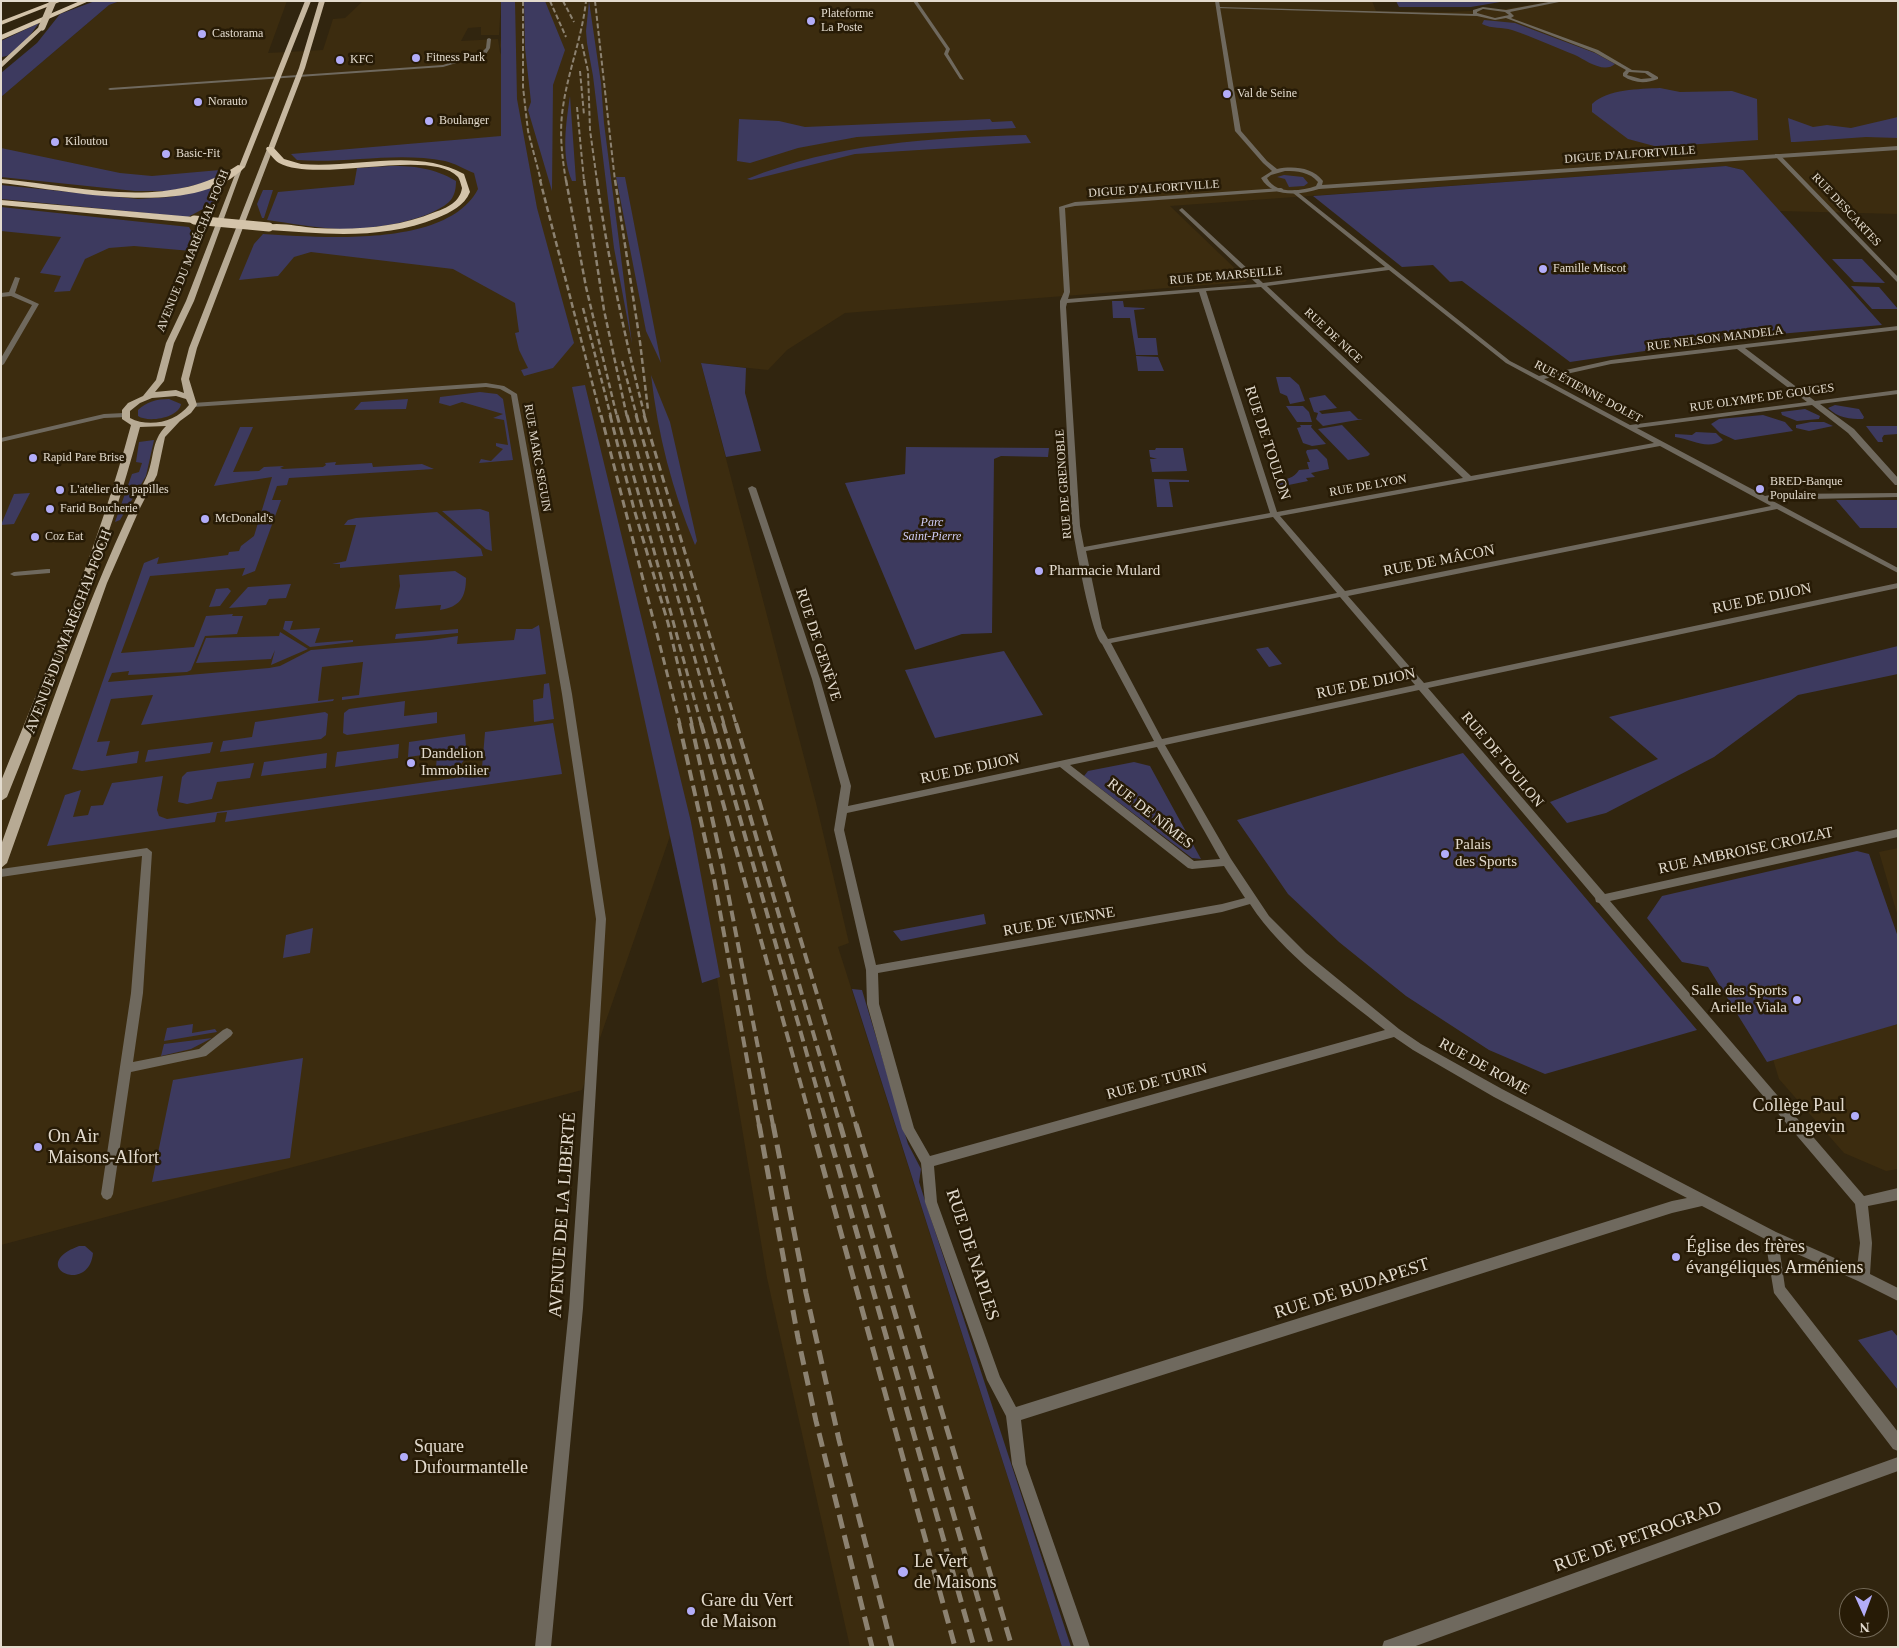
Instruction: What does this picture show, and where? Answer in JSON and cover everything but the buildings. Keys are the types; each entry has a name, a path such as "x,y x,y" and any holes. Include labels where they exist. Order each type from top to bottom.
{"highway":[{"path":"1,66 42,27 53,1"},
{"path":"1,23 59,1"},
{"path":"1,33 82,1"},
{"path":"1,38 86,1"},
{"name":"AVENUE DU MARÉCHAL FOCH","path":"241,167 308,1"},
{"path":"1,202 353,233 411,225 450,209 463,197 466,187 463,178 451,170 431,164 402,162 302,166 283,162 270,149 299,76 322,1"},
{"path":"1,17 28,4"},
{"path":"1,181 146,194 178,192 210,185 241,167"}],"main road":[{"path":"192,401 176,393 146,397 130,406 124,415 130,422 136,424 156,424 177,418 191,410 192,401 185,379 193,348 270,149"},
{"name":"AVENUE DU MARÉCHAL FOCH","path":"146,397 160,381 170,343 190,301 241,167"},
{"name":"AVENUE DU MARÉCHAL FOCH","path":"1,863 102,583 135,508 152,475 161,436 177,418"},
{"name":"AVENUE DU MARÉCHAL FOCH","path":"1,797 94,565 129,456 136,424"}],"street":[{"path":"915,1 948,49 946,54 962,79"},
{"path":"1217,1 1238,131 1265,162 1276,171 1266,175 1264,178 1267,184 1281,190 1295,192"},
{"path":"1475,14 1488,8 1507,11 1562,1"},
{"path":"1218,8 1475,14 1488,19 1508,18 1596,51 1632,71 1650,73 1656,78 1640,80 1624,75 1632,71"},
{"path":"1507,11 1512,14 1508,18"},
{"path":"110,89 445,65 484,52 488,48 489,38"},
{"name":"DIGUE D'ALFORTVILLE","path":"1295,192 1318,187 1898,148"},
{"name":"RUE DESCARTES","path":"1777,155 1832,210 1842,224 1898,281"},
{"name":"DIGUE D'ALFORTVILLE","path":"1276,171 1299,171 1318,177 1363,184"},
{"path":"1318,177 1321,182 1318,187"},
{"name":"DIGUE D'ALFORTVILLE","path":"1247,192 1267,184"},
{"name":"DIGUE D'ALFORTVILLE","path":"1062,208 1075,204 1281,190"},
{"name":"RUE ÉTIENNE DOLET","path":"1295,192 1508,362 1898,571"},
{"name":"RUE DE GRENOBLE","path":"1062,208 1067,292 1063,301 1076,526 1080,550 1098,628 1160,744"},
{"name":"RUE DE NICE","path":"1182,210 1469,479"},
{"name":"RUE DE MARSEILLE","path":"1063,301 1262,286 1389,268"},
{"path":"12,294 17,278"},
{"name":"RUE DE TOULON","path":"1202,290 1274,514 1600,899 1861,1202"},
{"path":"1,295 12,294 36,304 1,364"},
{"name":"RUE NELSON MANDELA","path":"1537,378 1611,362 1898,328"},
{"path":"1739,347 1851,432 1898,483"},
{"name":"RUE MARC SEGUIN","path":"192,401 486,385 502,387 514,394 567,694 579,786"},
{"name":"RUE OLYMPE DE GOUGES","path":"1628,427 1898,392"},
{"path":"2,439 104,416 124,415"},
{"name":"RUE DE LYON","path":"1080,550 1660,444"},
{"name":"RUE DE GENÈVE","path":"752,488 816,679 846,786 840,811"},
{"path":"1764,499 1775,496 1898,495"},
{"name":"RUE DE MÂCON","path":"1104,642 1778,507"},
{"path":"14,574 47,571"},
{"name":"RUE DE DIJON","path":"840,811 1898,585"},
{"name":"RUE DE ROME","path":"1160,744 1227,862 1250,900 1265,919 1302,956 1395,1032 1498,1093 1770,1236 1863,1276 1898,1295"},
{"name":"RUE DE NÎMES","path":"1062,764 1192,865 1227,862"},
{"name":"AVENUE DE LA LIBERTÉ","path":"543,1647 576,1308 600,929 588,828 579,786"},
{"name":"RUE DE NAPLES","path":"840,811 839,830 872,970 873,1004 908,1129 927,1162 931,1202 994,1380 1013,1415 1019,1464 1082,1647"},
{"name":"RUE AMBROISE CROIZAT","path":"1600,899 1898,833"},
{"path":"1,873 147,852 137,993 106,1194"},
{"name":"RUE DE VIENNE","path":"872,970 1222,908 1250,900"},
{"name":"RUE DE TURIN","path":"927,1162 1395,1032"},
{"path":"126,1068 202,1053 227,1033"},
{"path":"1863,1276 1866,1243 1861,1202 1898,1194"},
{"name":"RUE DE BUDAPEST","path":"1013,1415 1672,1207 1704,1200"},
{"path":"1770,1236 1779,1289 1898,1444"},
{"name":"RUE DE PETROGRAD","path":"1390,1647 1898,1464"}],"shaded area":[{"path":"120,1 287,1 268,53 323,50 333,19 345,18 363,1 501,1 499,35 481,35 481,27 468,28 461,41 498,39 500,52 512,85 500,46 505,1 1372,1 1376,11 1451,12 1505,9 1553,1 1898,1 1898,214 1779,211 1743,170 1726,166 1170,206 1247,280 1245,282 845,313 787,350 768,370 701,363 816,803 849,943 838,947 1062,1647 850,1647 767,1278 691,822 678,813 582,1090 1,1245 1,97 109,5"},
{"path":"1898,848 1898,917 1879,852"},
{"name":"Collège Paul Langevin","path":"1898,1024 1898,1169 1886,1171 1844,1153 1779,1079 1772,1056"}],"green space":[{"path":"95,1 120,1 109,5 1,97 1,73 37,43 60,14"},
{"path":"501,1 515,1 517,99 537,208 574,343 553,368 524,376 521,370 528,368 519,350 515,333 519,332 515,303 453,269 311,252 294,257 278,276 239,280 254,244 263,234 316,237 380,235 411,230 439,222 462,208 478,189 474,173 448,162 408,157 315,161 297,160 291,154 501,136"},
{"path":"524,1 545,1 565,50 553,85 552,191 528,110 531,102 525,48"},
{"path":"589,1 601,83 604,123 632,344 614,248 593,76 587,43 586,31"},
{"path":"1396,1 1506,1 1471,7 1399,7"},
{"path":"1484,20 1515,23 1595,53 1615,64 1606,68 1600,67 1520,33 1486,26 1482,24"},
{"path":"39,23 18,49 7,56 1,57 1,41"},
{"path":"1660,88 1680,92 1732,91 1757,99 1758,140 1658,147 1628,139 1592,112 1592,104 1606,95 1624,91"},
{"path":"570,96 576,181 572,181 565,150"},
{"path":"1898,117 1898,138 1866,137 1795,142 1791,142 1788,118 1813,127 1827,125 1851,128"},
{"path":"739,119 779,121 805,127 990,119 992,122 1012,121 1016,128 857,137 798,148 750,163 737,161"},
{"path":"1026,135 1031,143 855,154 751,180 747,179 815,157 849,150 919,141"},
{"path":"1,148 120,173 152,176 220,170 216,180 170,191 135,191 1,177"},
{"path":"391,166 424,169 440,173 456,181 453,197 439,209 412,220 366,228 312,227 267,220 278,192 354,185 357,168"},
{"path":"1726,166 1743,170 1882,325 1733,338 1570,362 1462,281 1450,282 1433,265 1402,267 1313,196"},
{"path":"1284,175 1303,177 1308,183 1304,186 1289,187 1285,179 1277,177"},
{"path":"616,177 625,177 661,363 646,331"},
{"path":"1,185 138,199 170,197 211,188 209,197 224,185 217,203 201,217 203,209 188,217 1,199"},
{"path":"263,190 273,190 264,218 262,218 257,204"},
{"path":"1,207 189,227 194,236 191,251 134,246 109,248 85,259 70,291 54,292 61,276 40,273 61,237 1,231"},
{"path":"1832,259 1862,259 1885,283 1854,282"},
{"path":"1851,286 1879,287 1898,309 1872,309"},
{"path":"1112,301 1123,301 1124,307 1145,309 1134,310 1138,338 1156,338 1158,355 1136,355 1130,318 1113,318"},
{"path":"1136,356 1158,357 1164,371 1138,371"},
{"path":"701,363 746,368 745,393 761,451 726,457"},
{"path":"651,375 670,422 697,541 695,545 679,504 667,462"},
{"path":"1276,377 1290,377 1299,385 1305,401 1290,404 1287,396 1280,393"},
{"path":"585,385 691,822 720,977 702,983 572,387"},
{"path":"480,392 497,394 503,399 513,460 479,463 481,459 491,461 503,449 496,446 496,443 508,445 504,420 493,418 503,414 462,402 450,406 439,403 440,397"},
{"path":"1325,395 1337,408 1319,411 1322,414 1350,411 1358,419 1363,419 1323,426 1316,419 1318,413 1314,412 1309,398"},
{"path":"169,399 181,404 175,413 155,419 138,416 138,410 148,403"},
{"path":"408,399 406,409 354,410 361,402"},
{"path":"1835,405 1859,409 1864,417 1863,419 1858,419 1840,416 1828,408"},
{"path":"1286,406 1303,406 1309,412 1312,422 1297,422"},
{"path":"1805,409 1820,416 1819,419 1797,421 1782,415 1781,412"},
{"path":"1763,415 1785,422 1793,431 1735,440 1720,433 1711,424 1719,419"},
{"path":"1824,422 1833,426 1809,431 1796,428 1796,425"},
{"path":"1300,425 1312,425 1311,427 1326,444 1312,446 1303,443 1297,428 1301,427"},
{"path":"1342,425 1370,454 1368,456 1348,460 1318,429"},
{"path":"1866,426 1898,426 1898,434 1884,435 1882,438 1883,442 1878,442"},
{"path":"240,427 253,427 233,472 259,471 264,467 284,466 280,468 283,469 323,467 326,465 325,463 336,462 335,465 372,463 373,467 422,464 434,469 289,478 287,485 277,486 272,500 281,500 255,571 242,576 245,568 150,576 121,653 194,647 206,616 233,614 232,616 243,616 237,634 205,636 191,670 187,672 128,675 129,671 112,673 108,682 269,668 280,666 311,650 458,636 457,644 514,640 516,629 532,629 539,625 546,674 342,700 342,697 359,695 363,662 322,667 318,701 334,699 333,701 141,725 153,695 111,699 97,742 110,741 106,756 139,751 137,763 82,771 72,769 144,563 159,557 157,564 228,555 229,552 239,551 241,546 254,536 272,477 214,486"},
{"path":"1696,432 1716,433 1723,440 1717,443 1705,444 1675,437 1675,434 1692,435"},
{"path":"154,440 146,476 120,520 115,522 132,474 139,472 142,463 136,462 139,442"},
{"name":"Parc Saint-Pierre","path":"906,447 1049,448 1048,457 1001,456 994,459 992,633 962,634 915,650 845,483 905,474"},
{"path":"1156,448 1183,448 1187,471 1152,472 1150,459 1157,459 1150,457 1149,450 1155,450"},
{"path":"1317,449 1327,459 1329,469 1311,473 1315,477 1306,478 1308,481 1279,487 1277,480 1290,478 1299,470 1309,469 1307,462 1310,462 1306,452 1307,450"},
{"path":"1154,479 1189,480 1189,482 1169,482 1173,507 1157,507"},
{"path":"30,493 14,524 1,525 14,494"},
{"path":"1836,500 1898,500 1898,528 1860,528"},
{"path":"480,509 489,512 492,551 486,549 442,511"},
{"path":"437,512 481,549 483,556 340,568 340,564 332,564 346,561 356,525 344,525 348,520"},
{"path":"455,571 466,578 465,591 457,604 440,610 441,605 395,609 400,586 399,575"},
{"path":"291,584 286,598 269,599 266,605 229,608 248,587"},
{"path":"228,588 231,591 220,606 209,607 216,589"},
{"path":"285,621 293,621 290,630 320,628 315,643 353,640 353,642 310,647 283,629"},
{"path":"458,629 458,633 395,639 396,634"},
{"path":"280,632 308,649 271,665 275,650 271,659 196,663 206,638 279,636"},
{"path":"1898,646 1898,674 1798,695 1714,757 1606,813 1567,823 1550,802 1658,759 1609,717"},
{"path":"1268,647 1282,664 1269,667 1256,649"},
{"path":"1004,651 1043,715 935,738 905,670"},
{"path":"549,683 554,719 534,722 533,700 543,698 544,684"},
{"path":"405,701 404,716 437,712 437,723 347,735 343,733 344,713 349,709"},
{"path":"325,712 328,714 326,735 321,739 220,752 223,741 252,737 255,722"},
{"path":"553,723 562,774 225,822 227,812 217,813 215,822 47,846 65,795 81,790 73,817 88,815 91,806 103,805 112,783 163,776 157,810 159,816 167,819 471,775 482,768 485,732"},
{"path":"465,734 467,757 461,764 436,769 437,753 408,757 409,742"},
{"path":"213,742 210,753 145,762 148,750"},
{"path":"399,744 398,758 335,767 337,752"},
{"path":"327,753 326,768 261,776 264,762"},
{"path":"1463,753 1697,1030 1545,1074 1489,1050 1406,996 1339,942 1288,894 1237,820"},
{"path":"1134,762 1150,766 1201,859 1192,858 1084,776 1088,771"},
{"path":"254,763 250,778 217,782 212,799 187,804 178,802 182,777 187,772"},
{"path":"1857,851 1869,854 1898,937 1898,1024 1767,1062 1708,967 1682,962 1647,918 1662,896"},
{"path":"984,914 986,924 901,941 893,931"},
{"path":"313,928 310,953 283,958 286,935"},
{"path":"852,989 862,990 908,1144 921,1169 919,1182 1071,1647 1062,1647"},
{"path":"193,1024 192,1033 215,1029 217,1032 164,1041 167,1028"},
{"path":"212,1038 191,1049 161,1056 164,1044"},
{"path":"303,1058 290,1158 152,1182 173,1080"},
{"path":"79,1246 85,1246 93,1253 89,1266 82,1273 73,1275 65,1273 59,1268 58,1262 64,1254"},
{"path":"1892,1330 1898,1337 1898,1390 1858,1340"}],"railway":[{"path":"523,1 523,87 528,131 541,181"},
{"path":"550,1 566,37"},
{"path":"563,1 574,22"},
{"path":"566,181 563,163 562,116 565,94 586,1"},
{"path":"595,1 615,181"},
{"path":"582,44 588,71 590,130 597,181"},
{"path":"580,71 584,115"},
{"path":"577,107 584,181"},
{"path":"540,180 601,417"},
{"path":"566,180 586,287 617,417"},
{"path":"584,180 604,310 627,417"},
{"path":"597,180 606,240 645,417"},
{"path":"615,180 640,342 648,410"},
{"path":"583,308 611,417"},
{"path":"622,361 637,417"},
{"path":"601,415 680,724"},
{"path":"610,415 634,509 668,623 692,724"},
{"path":"617,415 701,724"},
{"path":"627,415 713,724"},
{"path":"636,415 724,724"},
{"path":"644,415 736,724"},
{"path":"679,723 714,879 759,1125"},
{"path":"691,723 723,867 773,1125"},
{"path":"701,723 812,1125"},
{"path":"713,723 827,1125"},
{"path":"723,723 840,1125"},
{"path":"736,723 856,1125"},
{"path":"759,1124 798,1338 816,1421 872,1647"},
{"path":"773,1124 806,1293 839,1440 892,1647"},
{"path":"811,1124 955,1647"},
{"path":"826,1124 974,1647"},
{"path":"840,1124 992,1647"},
{"path":"856,1124 1012,1647"}],"place":[{"name":"Plateforme La Poste","path":"811,21"},
{"name":"Castorama","path":"202,34"},
{"name":"Fitness Park","path":"416,58"},
{"name":"KFC","path":"340,60"},
{"name":"Val de Seine","path":"1227,94"},
{"name":"Norauto","path":"198,102"},
{"name":"Boulanger","path":"429,121"},
{"name":"Kiloutou","path":"55,142"},
{"name":"Basic-Fit","path":"166,154"},
{"name":"Famille Miscot","path":"1543,269"},
{"name":"Rapid Pare Brise","path":"33,458"},
{"name":"BRED-Banque Populaire","path":"1760,489"},
{"name":"L'atelier des papilles","path":"60,490"},
{"name":"Farid Boucherie","path":"50,509"},
{"name":"McDonald's","path":"205,519"},
{"name":"Coz Eat","path":"35,537"},
{"name":"Pharmacie Mulard","path":"1039,571"},
{"name":"Dandelion Immobilier","path":"411,763"},
{"name":"Palais des Sports","path":"1445,854"},
{"name":"Salle des Sports Arielle Viala","path":"1797,1000"},
{"name":"Collège Paul Langevin","path":"1855,1116"},
{"name":"On Air Maisons-Alfort","path":"38,1147"},
{"name":"Église des frères évangéliques Arméniens","path":"1676,1257"},
{"name":"Square Dufourmantelle","path":"404,1457"},
{"name":"Le Vert de Maisons","path":"903,1572"},
{"name":"Gare du Vert de Maison","path":"691,1611"}]}
